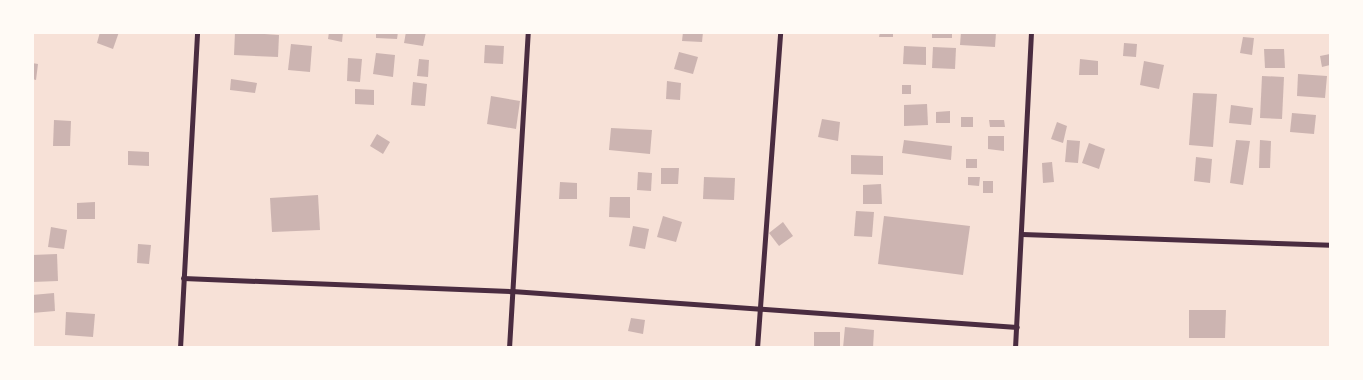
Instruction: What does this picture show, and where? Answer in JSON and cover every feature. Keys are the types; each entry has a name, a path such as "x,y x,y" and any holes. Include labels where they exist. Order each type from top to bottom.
{"street":[{"path":"180,348 197,32"},
{"path":"509,348 528,32"},
{"path":"757,348 780,32"},
{"path":"1014,348 1017,327 1032,32"},
{"path":"1022,234 1330,245"},
{"path":"183,278 512,291 1017,327"}],"building":[{"path":"100,32 119,32 113,49 97,43"},
{"path":"235,32 279,35 278,57 234,55"},
{"path":"329,32 343,32 342,42 328,39"},
{"path":"376,32 398,32 397,39 376,38"},
{"path":"406,32 426,32 423,46 404,43"},
{"path":"683,32 703,32 702,42 682,41"},
{"path":"880,32 893,32 893,37 879,37"},
{"path":"932,32 952,32 952,38 932,38"},
{"path":"961,32 996,32 995,47 960,45"},
{"path":"1243,37 1254,38 1252,55 1240,53"},
{"path":"1124,43 1137,44 1136,57 1123,56"},
{"path":"291,44 312,46 310,72 288,70"},
{"path":"485,45 504,46 503,64 484,63"},
{"path":"904,46 926,47 926,65 903,64"},
{"path":"933,47 956,48 955,69 932,68"},
{"path":"1264,49 1284,49 1285,68 1265,68"},
{"path":"679,52 698,57 693,74 674,69"},
{"path":"376,53 395,55 393,77 373,74"},
{"path":"1330,54 1330,65 1322,67 1320,56"},
{"path":"348,58 362,59 360,82 347,81"},
{"path":"419,59 429,60 428,77 417,76"},
{"path":"1080,59 1098,61 1098,75 1079,75"},
{"path":"1144,61 1164,65 1159,89 1140,85"},
{"path":"32,63 38,64 36,80 32,79"},
{"path":"1298,74 1327,76 1325,98 1297,96"},
{"path":"1262,76 1284,77 1282,119 1260,118"},
{"path":"231,79 257,83 255,93 230,90"},
{"path":"667,81 681,83 680,100 666,99"},
{"path":"413,82 427,84 425,106 411,105"},
{"path":"902,85 911,85 911,94 902,94"},
{"path":"355,89 374,90 374,105 355,104"},
{"path":"1193,93 1217,94 1213,147 1189,145"},
{"path":"491,96 520,101 516,129 487,124"},
{"path":"927,104 928,125 904,126 904,105"},
{"path":"1231,105 1253,108 1251,125 1229,123"},
{"path":"950,111 950,123 936,123 936,112"},
{"path":"1292,113 1316,115 1314,134 1290,132"},
{"path":"961,117 973,117 973,127 961,127"},
{"path":"822,119 840,122 838,141 818,137"},
{"path":"54,120 71,121 70,146 53,146"},
{"path":"989,120 1004,120 1005,127 990,127"},
{"path":"1057,122 1067,126 1063,143 1051,139"},
{"path":"611,128 652,130 650,154 609,150"},
{"path":"377,134 390,142 383,154 370,146"},
{"path":"988,136 1004,136 1004,151 988,149"},
{"path":"904,140 952,146 951,160 902,153"},
{"path":"1067,140 1080,141 1078,163 1065,162"},
{"path":"1236,140 1250,141 1243,185 1230,183"},
{"path":"1260,140 1271,141 1270,168 1259,168"},
{"path":"1089,143 1105,149 1099,169 1082,163"},
{"path":"128,151 149,152 149,166 128,165"},
{"path":"851,155 883,156 883,175 851,174"},
{"path":"1196,157 1212,159 1210,183 1194,181"},
{"path":"966,159 977,159 977,168 966,168"},
{"path":"1052,162 1054,182 1043,183 1042,163"},
{"path":"661,168 679,168 678,184 661,184"},
{"path":"638,172 652,173 651,191 637,190"},
{"path":"704,177 735,178 734,200 703,199"},
{"path":"968,177 980,177 979,186 968,185"},
{"path":"983,181 993,181 993,193 983,193"},
{"path":"560,182 577,183 577,199 559,199"},
{"path":"881,184 882,204 863,204 863,185"},
{"path":"318,195 320,230 272,232 270,198"},
{"path":"610,197 630,197 630,218 609,217"},
{"path":"95,202 95,219 77,219 77,203"},
{"path":"856,211 874,212 872,237 854,236"},
{"path":"663,216 682,222 676,242 657,237"},
{"path":"884,216 970,226 963,275 878,264"},
{"path":"783,222 793,236 779,246 769,233"},
{"path":"633,226 649,229 645,249 629,246"},
{"path":"51,227 67,230 64,249 48,247"},
{"path":"138,244 151,245 149,264 137,263"},
{"path":"57,254 58,281 32,282 32,255"},
{"path":"54,293 55,311 32,313 32,295"},
{"path":"1189,310 1226,310 1225,338 1189,338"},
{"path":"66,312 95,314 93,337 65,335"},
{"path":"631,318 645,320 643,334 628,331"},
{"path":"845,327 874,330 873,348 843,348"},
{"path":"814,332 840,332 840,348 814,348"}]}
